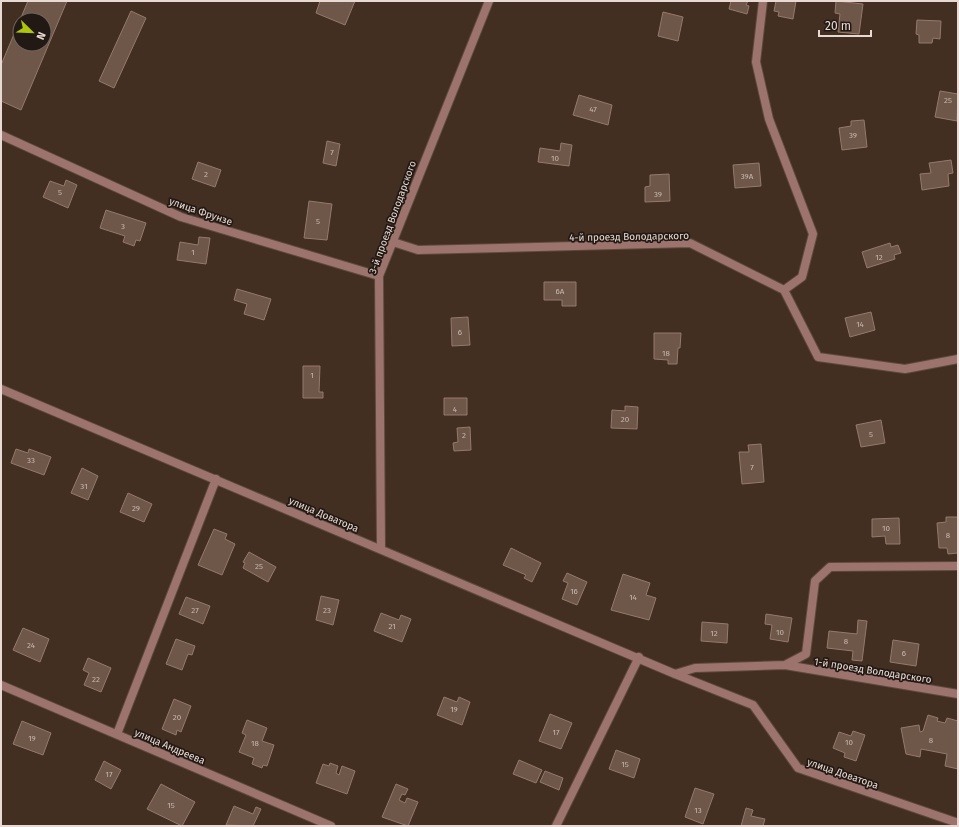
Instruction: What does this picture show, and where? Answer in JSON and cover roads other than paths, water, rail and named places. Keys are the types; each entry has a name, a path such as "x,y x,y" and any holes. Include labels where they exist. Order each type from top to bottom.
{"street":[{"name":"3-й проезд Володарского","path":"381,549 379,276 489,1"},
{"path":"764,1 756,62 768,119 812,234 802,277 784,290 818,357 905,369 958,359"},
{"name":"улица Фрунзе","path":"1,135 181,217 379,276"},
{"name":"4-й проезд Володарского","path":"392,242 418,250 690,243 784,290"},
{"name":"улица Доватора","path":"1,389 639,657 675,674 753,705 798,768 958,822"},
{"path":"117,734 216,479"},
{"path":"675,674 695,668 785,665 806,654 815,581 830,567 958,566"},
{"path":"556,826 639,657"},
{"name":"1-й проезд Володарского","path":"785,665 958,694"},
{"name":"улица Андреева","path":"1,685 331,826"}]}
